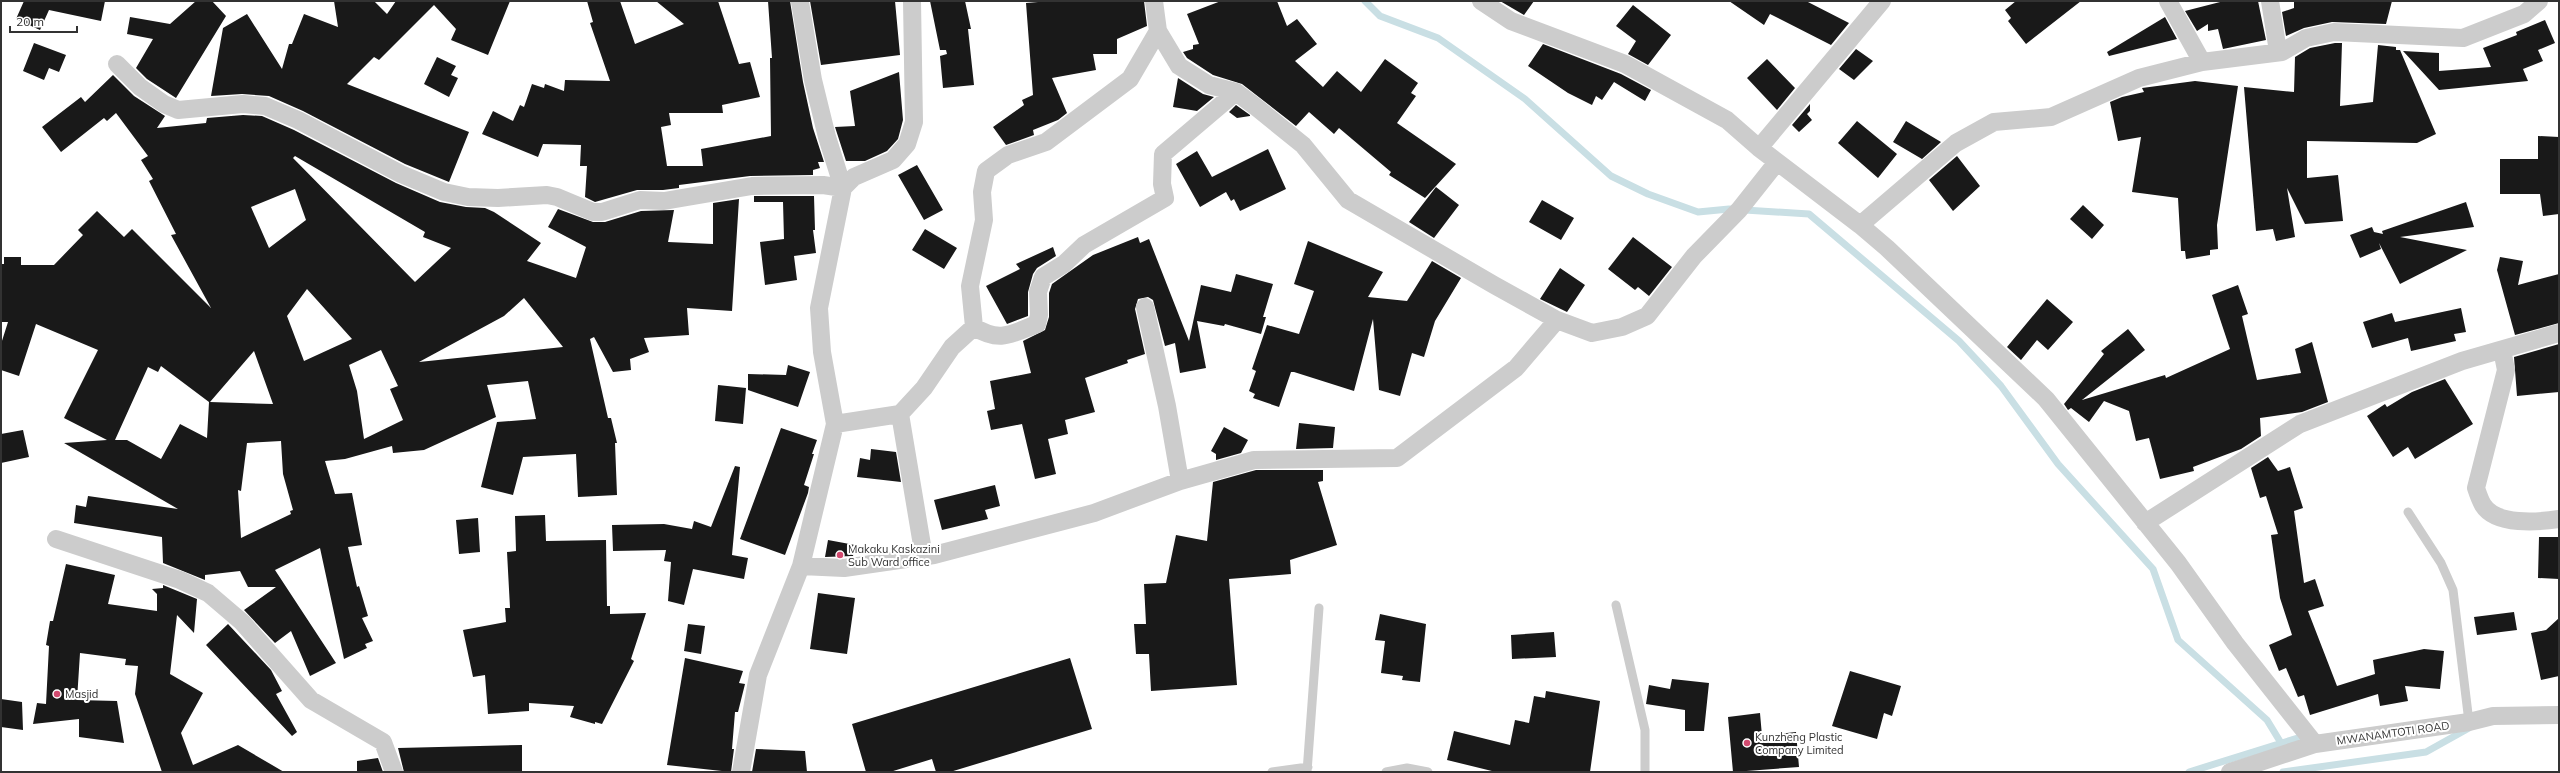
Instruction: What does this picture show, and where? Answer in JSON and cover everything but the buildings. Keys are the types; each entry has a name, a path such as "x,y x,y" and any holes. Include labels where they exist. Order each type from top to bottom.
{"street":[{"path":"843,188 854,177 893,160 907,144 914,122 912,1"},
{"path":"1154,1 1158,31 1179,66 1209,85 1236,92 1303,146 1348,200 1401,232 1557,320 1592,333 1622,327 1647,316 1694,256 1739,210 1778,162"},
{"path":"1481,1 1511,21 1618,61 1660,82 1727,120 1759,148 1860,225 2046,399 2178,563 2235,643 2315,744"},
{"path":"1759,148 1882,1"},
{"path":"2168,1 2202,62"},
{"path":"2270,1 2277,46 2282,52"},
{"path":"1860,225 1956,143 1994,122 2051,117 2140,78 2202,62 2282,52 2306,38 2334,32 2463,38 2524,14 2539,1"},
{"path":"741,772 758,675 801,566 835,424 822,352 819,308 843,188 827,137 812,80 800,2"},
{"path":"974,327 970,286 984,220 982,192 986,171 1008,155 1046,142 1130,79 1158,31"},
{"path":"117,64 140,87 164,104 178,110 243,104 265,106 298,120 401,174 444,192 468,197 558,197 593,212 602,212 640,200 664,201 752,186 823,185 843,188"},
{"path":"974,327 989,336 1004,337 1037,324 1039,316 1038,292 1044,277 1064,264 1084,246 1164,198 1162,184 1163,154 1236,92"},
{"path":"1145,307 1167,406 1180,481"},
{"path":"801,566 844,568 924,557 1094,513 1180,481 1254,460 1397,458 1516,368 1557,320"},
{"path":"835,424 900,414 924,388 952,347 974,327"},
{"path":"2145,523 2300,424 2462,361 2559,333"},
{"path":"2502,350 2506,370 2476,488 2484,507 2504,520 2538,522 2559,519"},
{"path":"900,414 924,557"},
{"path":"56,539 180,580 208,593 242,622 311,700 383,742 394,772"},
{"name":"MWANAMTOTI ROAD","path":"2230,772 2315,744 2469,722 2493,716 2559,715"}],"lane":[{"path":"2408,512 2441,563 2453,590 2469,722"},
{"path":"1616,605 1645,730 1645,772"},
{"path":"1272,772 1308,769 1319,608"},
{"path":"1386,772 1407,768 1428,772"}],"waterway":[{"path":"1365,1 1380,16 1438,38 1525,99 1611,176 1648,194 1698,212 1729,209 1809,214 1959,341 2001,386 2058,464 2153,569 2178,640 2267,720 2281,743"},
{"path":"2283,772 2426,752 2469,728"},
{"path":"2189,772 2301,737"}],"place":[{"name":"Makaku Kaskazini Sub Ward office","path":"840,555"},
{"name":"Masjid","path":"57,694"},
{"name":"Kunzheng Plastic Company Limited","path":"1747,743"}]}
